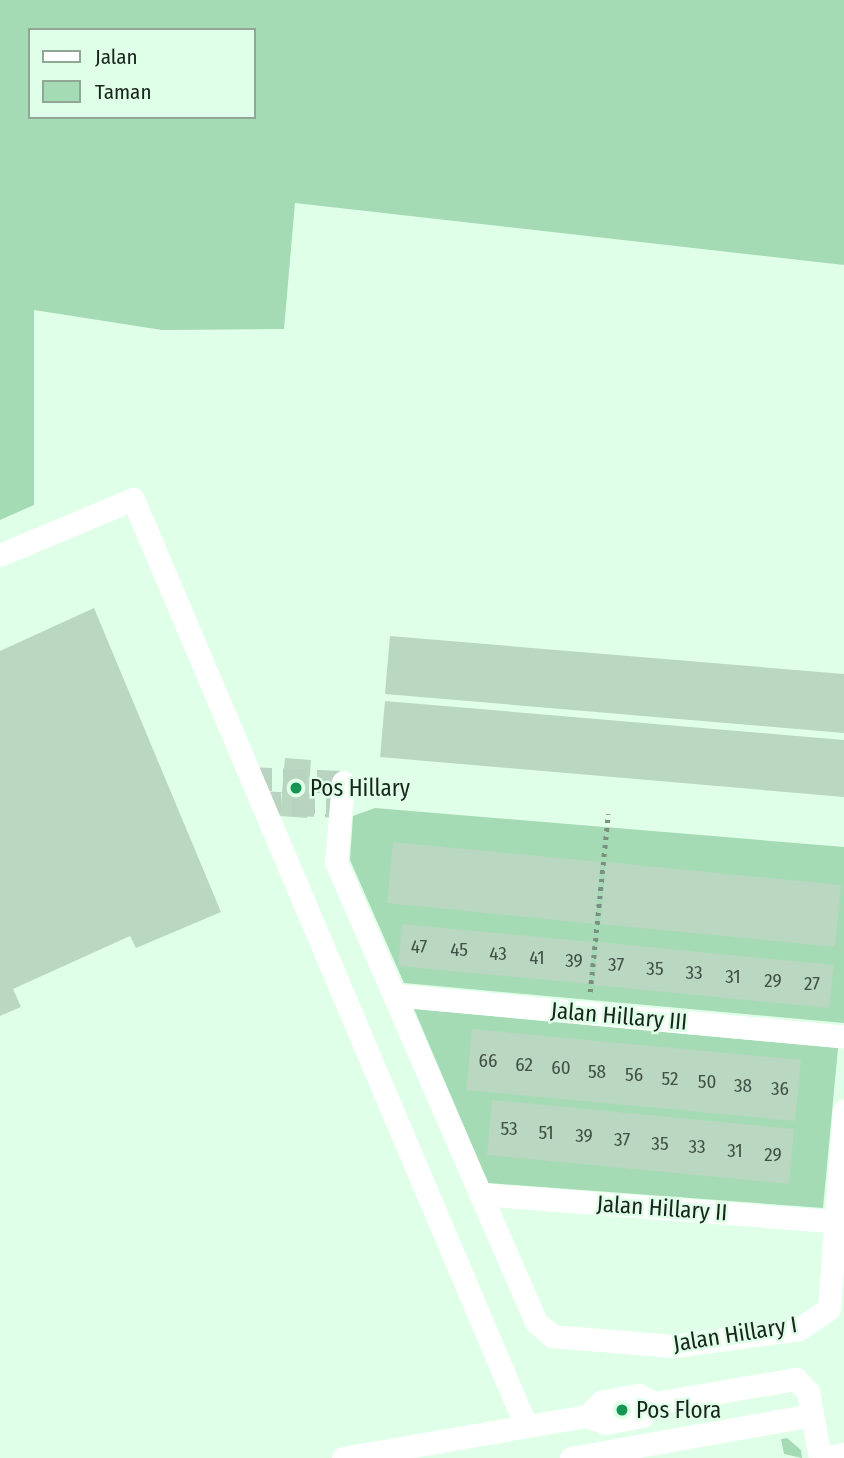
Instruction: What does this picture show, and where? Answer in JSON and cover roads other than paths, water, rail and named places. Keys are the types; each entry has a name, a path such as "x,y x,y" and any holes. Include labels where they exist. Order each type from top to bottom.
{"street":[{"path":"0,555 133,499 526,1426"},
{"path":"343,782 335,862 480,1194"},
{"name":"Jalan Hillary III","path":"395,995 844,1037"},
{"path":"839,1221 844,1111"},
{"name":"Jalan Hillary II","path":"480,1194 839,1221"},
{"name":"Jalan Hillary I","path":"480,1194 536,1322 552,1336 674,1346 799,1329 829,1309 839,1221"},
{"path":"343,1458 587,1416 606,1423 638,1395 655,1403 796,1379 807,1387 820,1458 844,1454"},
{"path":"571,1458 812,1415"}],"tunnel":[{"path":"249,778 343,782"},
{"path":"258,802 340,806"}],"place":[{"name":"Pos Hillary","path":"296,788"},
{"name":"Pos Flora","path":"622,1410"}]}
